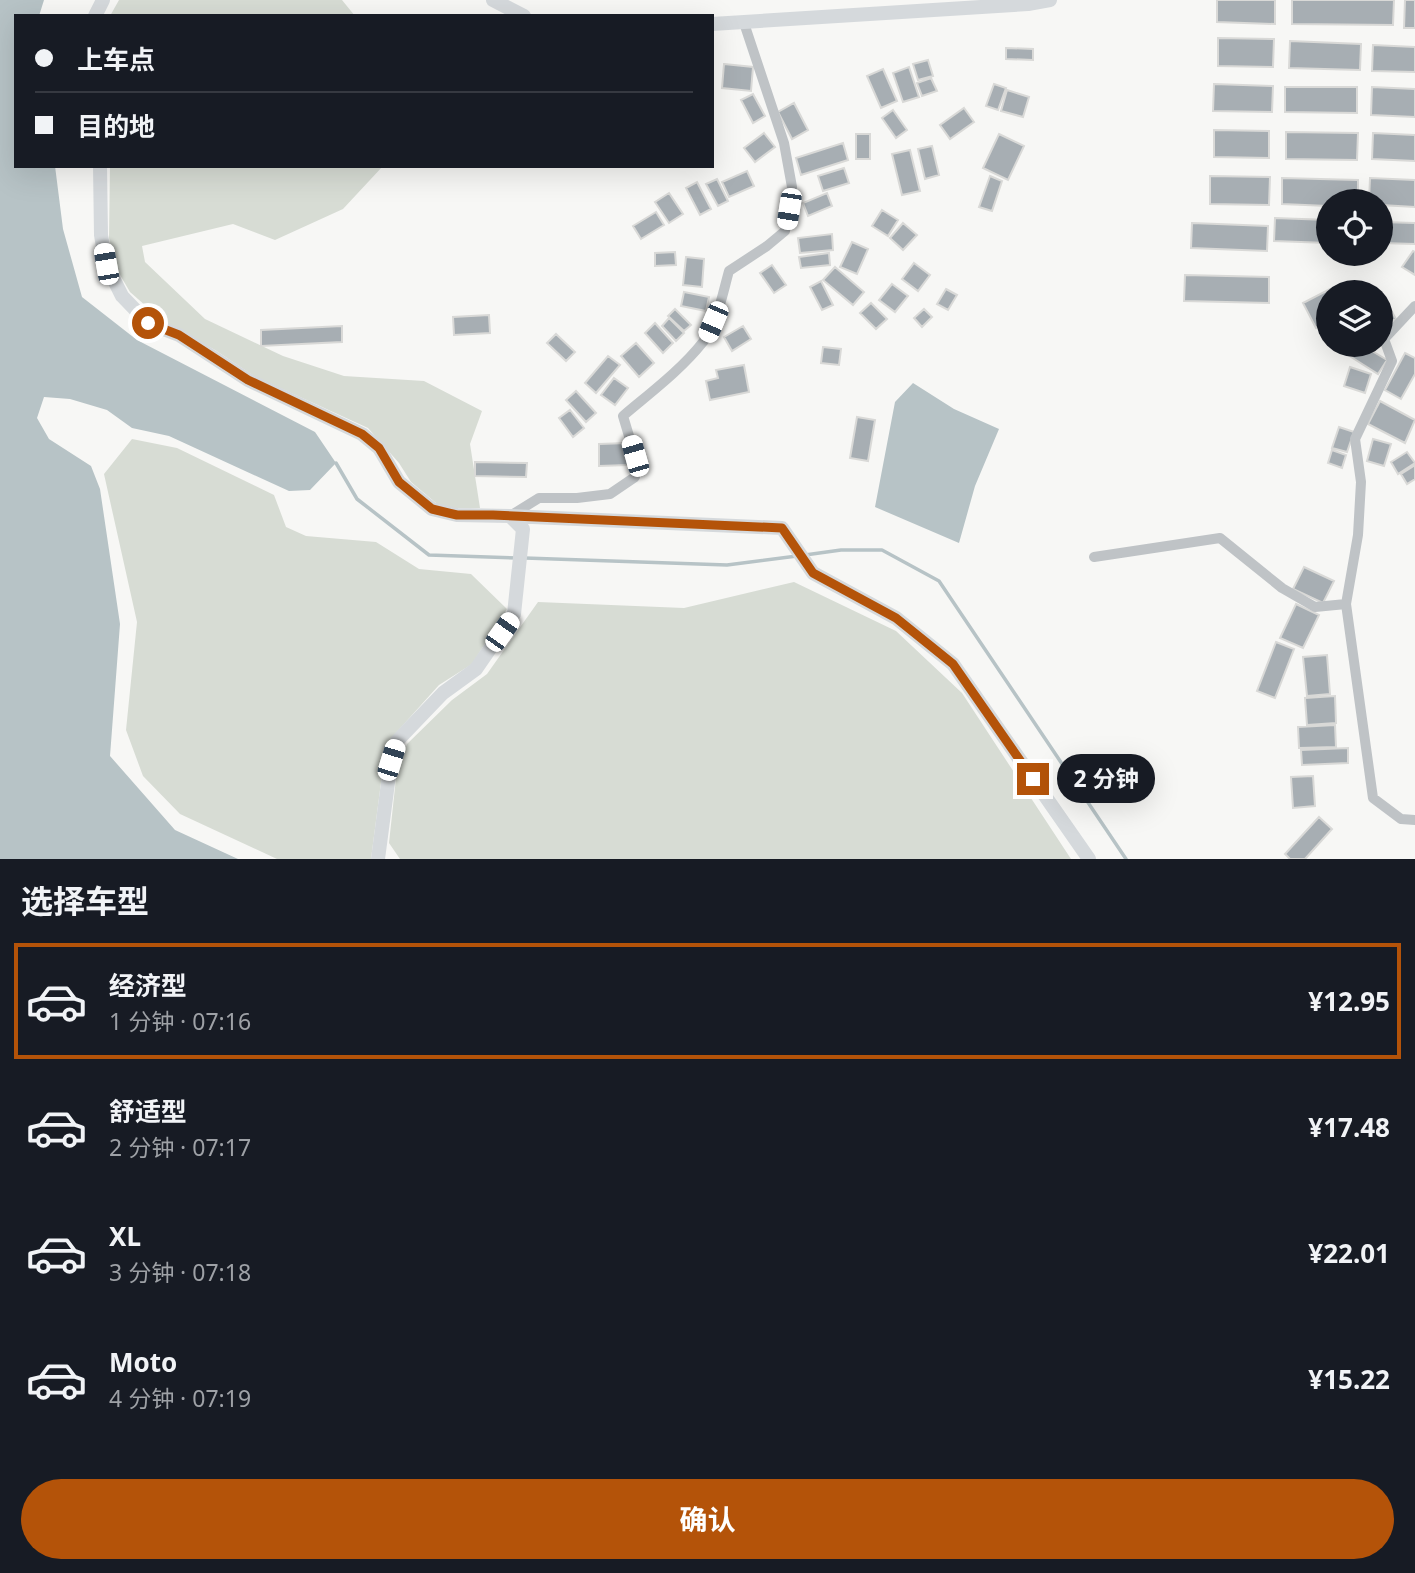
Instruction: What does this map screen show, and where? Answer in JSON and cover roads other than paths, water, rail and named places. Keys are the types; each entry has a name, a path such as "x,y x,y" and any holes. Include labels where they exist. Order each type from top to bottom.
{"street":[{"path":"493,0 520,14"},
{"path":"714,24 1028,4 1049,0"},
{"path":"510,516 539,498 577,498 610,494 635,477 635,456 623,416 705,341 721,304 729,271 767,246 785,230 792,187 784,143 744,23"},
{"path":"100,168 101,234 106,264 122,296 148,323 179,335 248,380 362,434 379,448 399,482 432,509 457,515 782,528 813,573 896,618 953,664 1089,859"},
{"path":"1415,306 1384,338 1392,361 1355,439 1361,482 1358,535 1346,604 1373,798 1401,819 1415,820"},
{"path":"378,859 391,760 397,741 443,693 476,669 514,614 523,528 510,516"},
{"path":"1094,557 1220,538 1282,588 1315,607 1346,604"}],"waterway":[{"path":"336,463 357,499 429,555 518,558"},
{"path":"805,555 841,550 882,550 939,581 1126,859"},
{"path":"525,558 727,565 797,556"}]}
